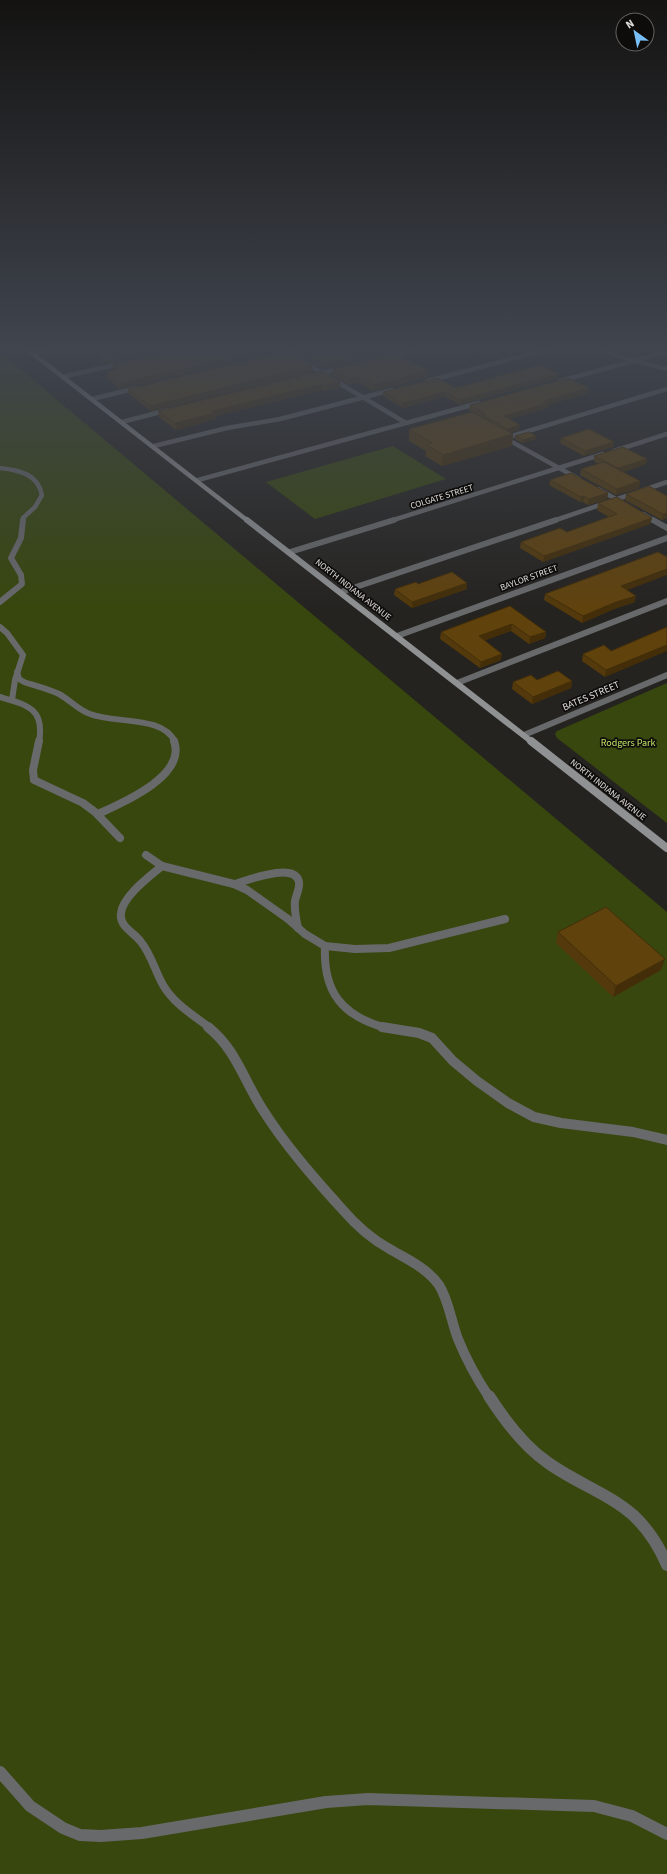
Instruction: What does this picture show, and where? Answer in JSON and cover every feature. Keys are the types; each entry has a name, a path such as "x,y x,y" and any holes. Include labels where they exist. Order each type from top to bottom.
{"main road":[{"name":"NORTH INDIANA AVENUE","path":"141,436 667,848"}],"street":[{"path":"154,446 193,436"},
{"path":"198,480 357,436"},
{"path":"505,438 510,436"},
{"name":"COLGATE STREET","path":"290,552 659,436"},
{"path":"505,438 585,482"},
{"path":"0,468 29,474 38,483 42,495 35,507 23,518 21,538 11,558 21,575 22,584 0,602"},
{"path":"340,592 667,482"},
{"path":"591,485 629,506"},
{"path":"635,510 667,528"},
{"name":"BAYLOR STREET","path":"397,636 667,538"},
{"path":"457,683 667,601"},
{"path":"0,627 7,633 23,655 17,672 12,700"},
{"path":"17,672 19,679 24,682 57,694 86,713 113,720 149,725 167,732 173,739 176,747 176,756 173,764 166,772 139,794 124,803 98,814"},
{"name":"BATES STREET","path":"524,735 667,675"},
{"path":"0,697 29,706 40,717 42,724 33,767 32,776 34,780 77,799 98,814 120,838"},
{"path":"146,855 162,866 234,884 256,895 298,929 313,940 325,946 367,950 389,948 505,918"},
{"path":"162,866 136,888 123,908 121,920 124,926 139,938 160,981 168,992 230,1049 270,1120 352,1220 370,1236 423,1269 439,1285 446,1297 457,1337 466,1355 503,1417 525,1443 546,1462 626,1510 660,1547 667,1565"},
{"path":"234,884 280,872 294,875 299,883 294,904 294,912 298,929"},
{"path":"325,946 324,961 330,988 336,1000 346,1010 373,1025 416,1033 438,1042 454,1062 466,1072 524,1113 557,1123 633,1131 667,1140"},
{"path":"0,1772 30,1806 63,1828 80,1835 101,1836 142,1833 326,1802 368,1799 594,1806 620,1811 644,1821 667,1834"}],"green space":[{"path":"0,436 101,436 667,912 667,1874 0,1874"},
{"path":"393,446 446,479 315,519 266,482"},
{"name":"Rodgers Park","path":"667,683 667,823 557,738 555,734 557,731"}],"building":[{"path":"421,436 505,436 443,455 426,444 432,443"},
{"path":"516,436 535,436 523,440"},
{"path":"566,436 603,436 614,442 585,451 561,438"},
{"path":"623,447 647,459 618,468 594,456"},
{"path":"604,462 640,481 617,489 581,469"},
{"path":"571,473 608,493 589,499 584,496 581,497 550,480"},
{"path":"649,486 667,496 667,513 663,514 626,494"},
{"path":"617,497 652,518 544,556 521,542 560,528 567,532 617,514 598,503"},
{"path":"658,552 667,557 667,569 621,586 636,596 616,602 583,616 545,594"},
{"path":"452,572 467,583 412,602 395,589 416,582 418,584"},
{"path":"510,606 546,632 530,637 512,624 479,636 502,654 481,662 441,632"},
{"path":"667,627 667,645 606,670 583,654 604,645 611,651"},
{"path":"558,671 572,681 533,697 513,682 531,675 537,680"},
{"path":"606,907 665,959 616,986 558,932"}]}
